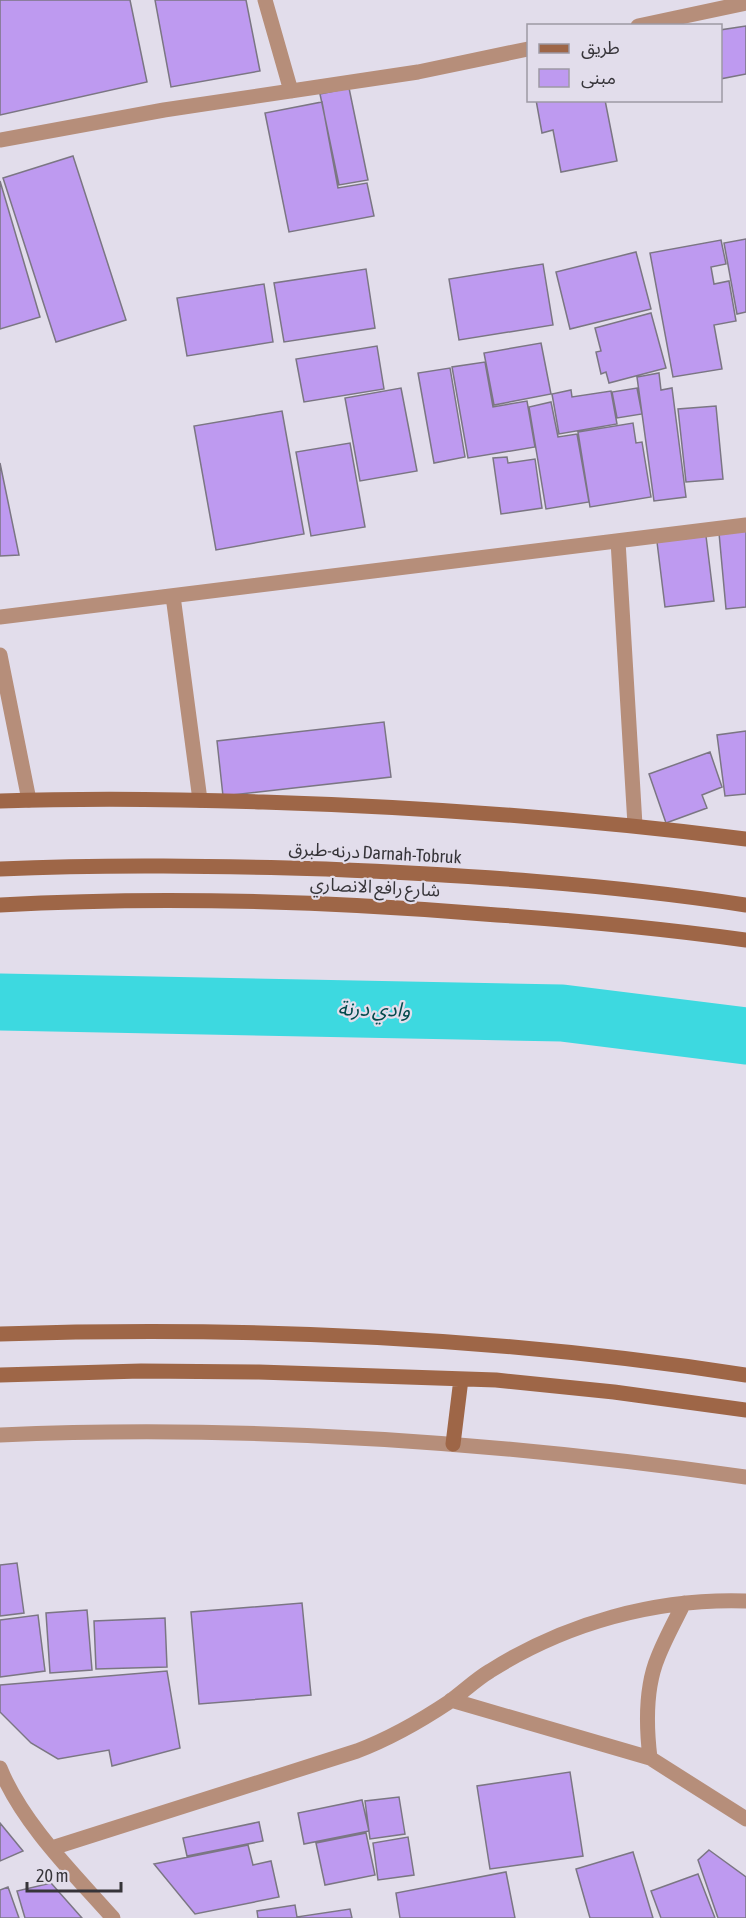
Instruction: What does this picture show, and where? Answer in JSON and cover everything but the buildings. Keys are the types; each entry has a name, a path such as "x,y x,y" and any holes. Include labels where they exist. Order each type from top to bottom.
{"street":[{"path":"265,0 291,91"},
{"path":"647,24 746,3"},
{"path":"0,140 164,110 418,72 527,49"},
{"path":"0,617 746,525"},
{"path":"618,541 635,825"},
{"path":"173,596 200,800"},
{"path":"0,655 29,800"},
{"path":"0,801 200,800 370,806 635,825 746,839"},
{"name":"درنه-طبرق Darnah-Tobruk","path":"0,869 135,866 401,872 552,883 703,898 746,905"},
{"name":"شارع رافع الانصاري","path":"0,905 255,901 401,908 569,920 746,940"},
{"path":"0,1334 107,1331 355,1336 484,1344 601,1356 746,1375"},
{"path":"0,1375 141,1371 247,1372 496,1380 614,1392 746,1410"},
{"path":"453,1444 461,1379"},
{"path":"0,1435 121,1432 234,1434 453,1444 582,1456 746,1477"},
{"path":"52,1848 389,1739 451,1700 488,1672 525,1651 604,1619 684,1603 746,1601"},
{"path":"650,1758 647,1735 649,1689 657,1659 684,1603"},
{"path":"451,1700 650,1758 746,1819"},
{"path":"2,1776 39,1833 113,1918"}],"waterway":[{"name":"وادي درنة","path":"0,1002 562,1013 746,1036"}]}
